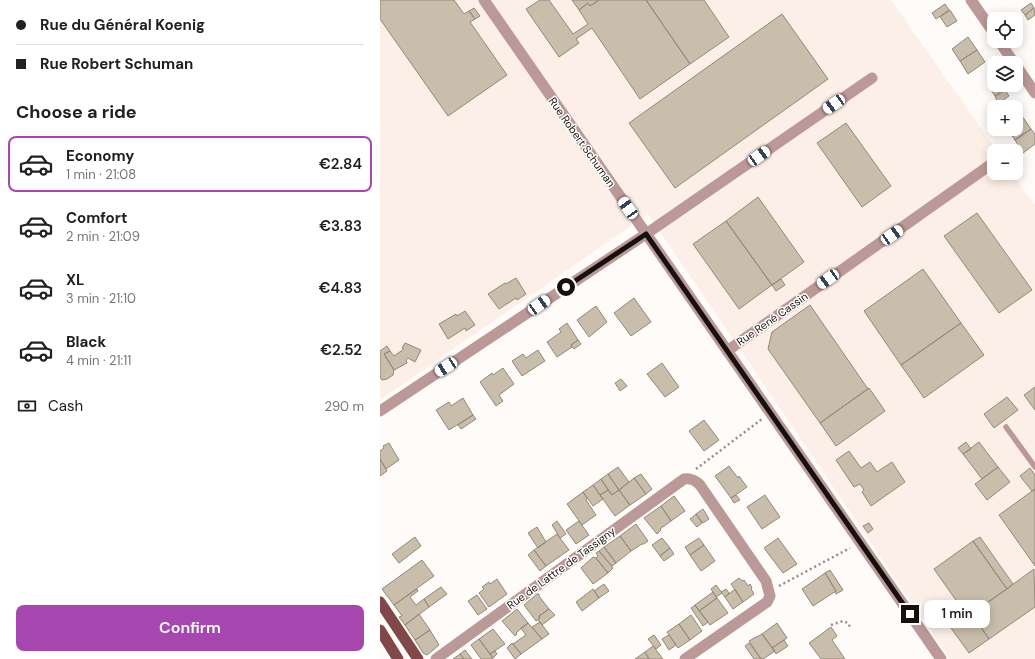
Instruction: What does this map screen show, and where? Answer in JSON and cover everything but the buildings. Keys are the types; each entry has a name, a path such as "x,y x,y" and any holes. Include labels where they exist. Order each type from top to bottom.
{"main road":[{"path":"380,602 418,659"},
{"path":"380,630 398,659"}],"street":[{"name":"Rue Robert Schuman","path":"484,0 941,659"},
{"path":"971,0 987,23"},
{"path":"1023,76 1035,93"},
{"path":"380,411 646,234 872,78"},
{"name":"Rue René Cassin","path":"727,351 987,167"},
{"path":"684,659 766,602 770,593 766,582 700,485 694,480 688,479"},
{"name":"Rue de Lattre de Tassigny","path":"436,659 684,480 688,479"}],"lane":[{"path":"1006,427 1035,467"}],"path":[{"path":"688,479 696,469 770,413"},
{"path":"770,593 860,543"},
{"path":"832,625 843,621 850,627"}],"shaded area":[{"path":"380,0 891,0 992,144 987,144 987,180 1017,180 1035,205 1035,659 950,659 648,214 380,400"}],"route":[{"path":"566,287 646,234 910,614"}]}
